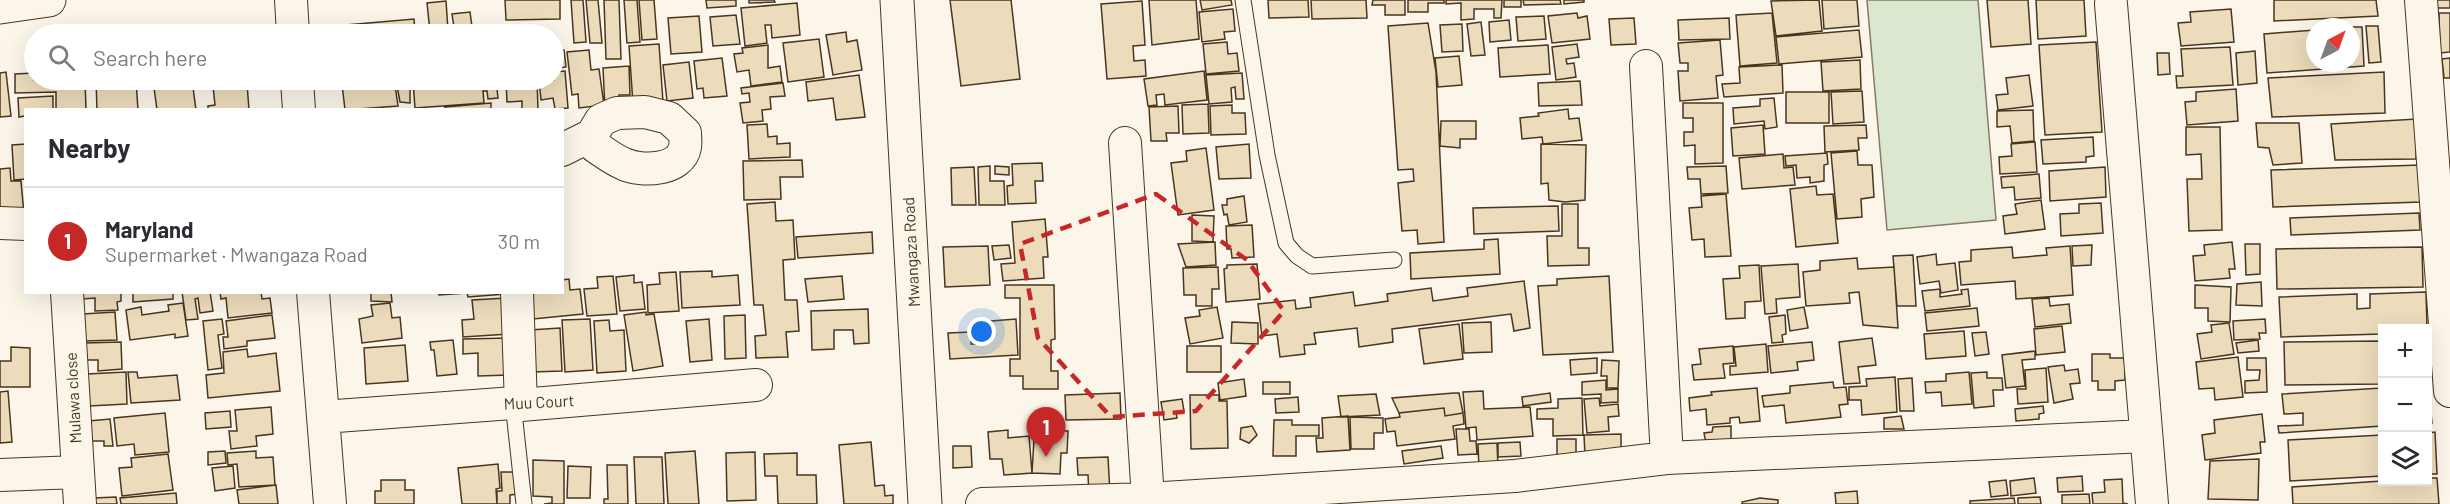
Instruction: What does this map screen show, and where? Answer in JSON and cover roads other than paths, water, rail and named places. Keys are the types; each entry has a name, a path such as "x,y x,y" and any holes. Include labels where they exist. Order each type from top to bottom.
{"main road":[{"path":"0,7 48,0"},
{"name":"Mwangaza Road","path":"897,0 925,504"}],"street":[{"path":"291,0 292,24"},
{"path":"2421,0 2450,391"},
{"path":"2111,4 2152,504"},
{"path":"1646,66 1667,458"},
{"path":"298,90 299,108"},
{"path":"564,149 592,135"},
{"path":"1125,143 1148,498"},
{"path":"0,223 24,224"},
{"name":"Mulawa close","path":"67,294 80,504"},
{"path":"313,294 330,504"},
{"path":"517,294 517,404"},
{"name":"Muu Court","path":"323,417 756,385"},
{"path":"982,504 1517,490 1667,458 2146,436"},
{"path":"0,475 77,472"}],"lane":[{"path":"1243,0 1267,155 1286,243 1297,256 1312,266 1394,260"},
{"path":"517,404 524,504"}],"place":[{"name":"Maryland","path":"1046,457"}]}
